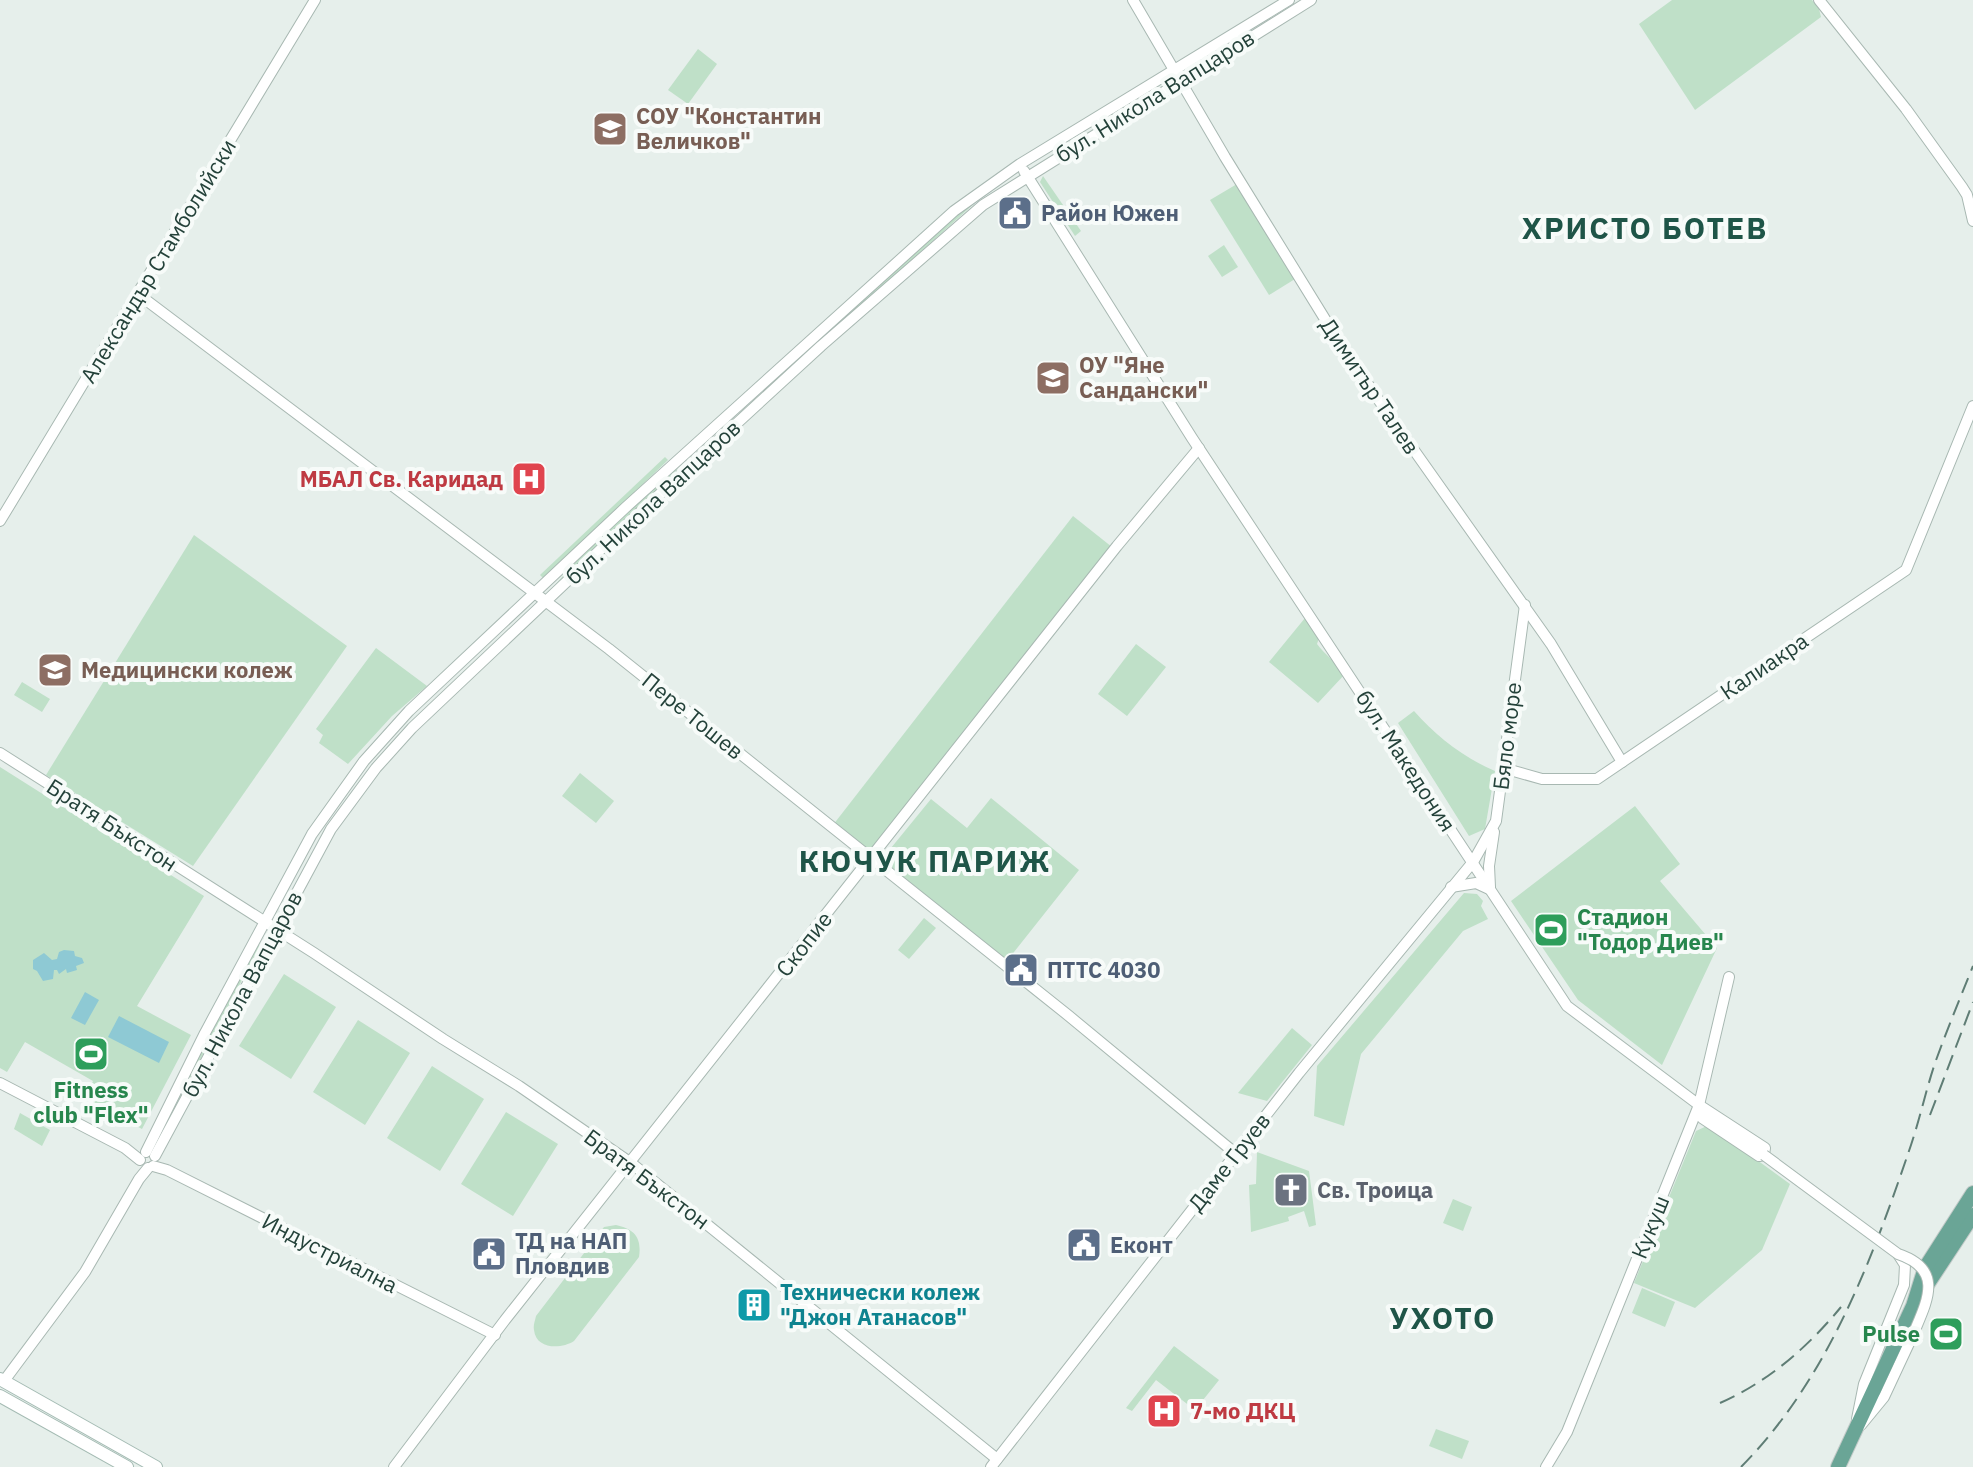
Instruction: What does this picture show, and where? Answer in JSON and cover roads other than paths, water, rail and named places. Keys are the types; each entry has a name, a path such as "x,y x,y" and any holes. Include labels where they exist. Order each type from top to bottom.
{"main road":[{"path":"1838,1467 1913,1306 1925,1268 1973,1193"},
{"path":"1913,1306 1973,1215"},
{"path":"2,1380 156,1467"},
{"path":"0,1396 127,1467"}],"street":[{"name":"Александър Стамболийски","path":"0,521 315,0"},
{"name":"Димитър Талев","path":"1133,0 1344,348 1560,657 1622,762"},
{"name":"бул. Никола Вапцаров","path":"2,1380 85,1272 139,1179 263,923 312,834 364,761 409,711 533,593 974,195 1289,0"},
{"name":"бул. Никола Вапцаров","path":"148,1160 342,812 376,768 423,717 636,516 943,237 1027,175 1311,0"},
{"path":"1819,0 1906,109 1962,187 1973,221"},
{"name":"бул. Македония","path":"1020,164 1208,462 1567,1006 1699,1105 1765,1148 1764,1155 1898,1254 1918,1263 1925,1273 1929,1286 1928,1299 1912,1337 1884,1397 1854,1433"},
{"name":"Пере Тошев","path":"138,294 546,601 1069,1016 1235,1153"},
{"name":"Калиакра","path":"1503,768 1542,779 1597,779 1906,570 1973,406"},
{"name":"Скопие","path":"394,1467 1185,461 1199,448"},
{"path":"1185,461 1208,462"},
{"name":"Бяло море","path":"1473,862 1496,821 1525,605"},
{"name":"Братя Бъкстон","path":"0,753 519,1086 631,1163 994,1463"},
{"path":"1451,887 1476,883 1490,889 1490,855 1496,821"},
{"name":"Даме Груев","path":"994,1463 1235,1153 1473,862"},
{"name":"Кукуш","path":"1546,1467 1567,1432 1699,1105 1729,977"},
{"name":"Индустриална","path":"0,1083 495,1335"},
{"path":"1854,1433 1864,1384 1906,1278 1905,1265 1898,1254"},
{"name":"Скопие","path":"403,1467 413,1443"}],"water":[{"path":"74,951 75,956 82,958 84,963 76,966 77,970 67,973 66,969 59,974 54,970 53,979 43,981 33,969 33,960 44,953 52,960 57,959 59,952"},
{"path":"85,992 99,1000 85,1025 71,1018"},
{"path":"119,1016 169,1042 159,1063 108,1037"}],"railway":[{"path":"1741,1467 1772,1433 1799,1396 1844,1316 1880,1231 1911,1145 1935,1063 1973,966"},
{"path":"1930,1115 1973,1002"},
{"path":"1720,1403 1771,1374 1815,1336 1841,1307"}],"place":[{"name":"СОУ \"Константин Величков\"","path":"610,129"},
{"name":"Район Южен","path":"1015,213"},
{"name":"ОУ \"Яне Сандански\"","path":"1053,378"},
{"name":"МБАЛ Св. Каридад","path":"529,479"},
{"name":"Медицински колеж","path":"55,670"},
{"name":"Стадион \"Тодор Диев\"","path":"1551,930"},
{"name":"ПТТС 4030","path":"1021,970"},
{"name":"Fitness club \"Flex\"","path":"91,1054"},
{"name":"Св. Троица","path":"1291,1190"},
{"name":"Еконт","path":"1084,1245"},
{"name":"ТД на НАП Пловдив","path":"489,1254"},
{"name":"Технически колеж \"Джон Атанасов\"","path":"754,1305"},
{"name":"Pulse","path":"1946,1334"},
{"name":"7-мо ДКЦ","path":"1164,1411"}],"district":[{"name":"ХРИСТО БОТЕВ","path":"1645,229"},
{"name":"КЮЧУК ПАРИЖ","path":"925,862"},
{"name":"УХОТО","path":"1443,1319"}]}
